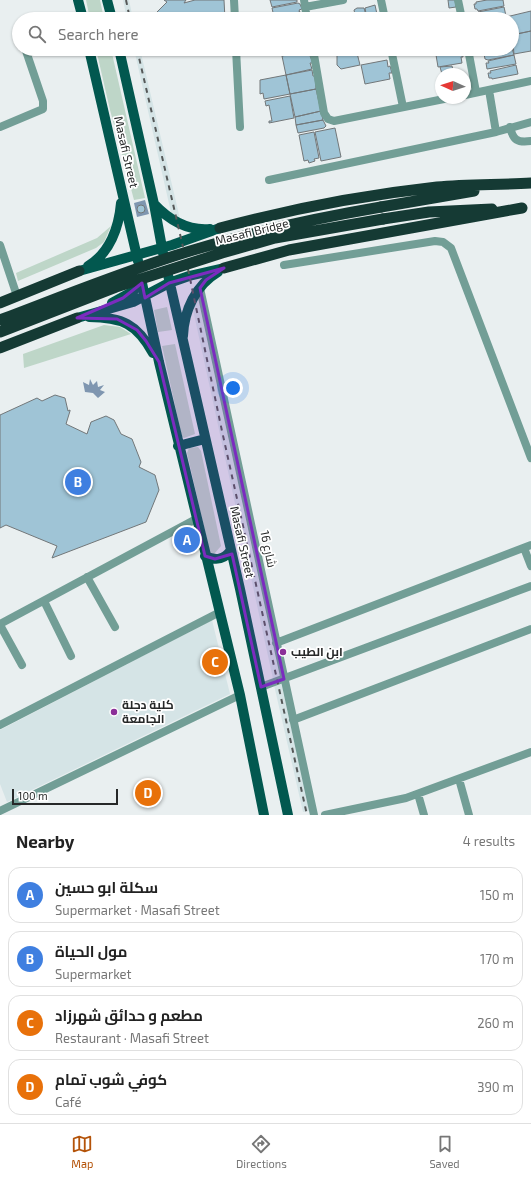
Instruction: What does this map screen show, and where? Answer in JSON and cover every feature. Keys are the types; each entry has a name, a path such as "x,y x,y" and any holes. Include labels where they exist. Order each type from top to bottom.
{"highway":[{"path":"215,229 272,214 437,187 531,183"},
{"name":"Masafi Bridge","path":"0,320 96,282 181,253 272,228 381,207 518,184"},
{"path":"220,269 289,250 526,208"},
{"name":"Masafi Bridge","path":"0,332 109,289 222,253 275,238 429,212 467,209 526,208"},
{"path":"0,303 79,271"},
{"path":"0,348 77,318"}],"main road":[{"path":"78,0 81,12"},
{"path":"107,0 110,12"},
{"name":"Masafi Street","path":"91,56 137,258"},
{"name":"Masafi Street","path":"121,56 154,204 161,251"},
{"path":"79,271 92,264 104,252 114,236 120,220 121,203 119,185"},
{"path":"154,204 164,214 188,227 202,230 215,229"},
{"path":"79,271 161,251 215,229"},
{"path":"201,241 215,229"},
{"path":"204,264 220,269"},
{"path":"93,267 108,272"},
{"path":"97,310 145,297 168,279 220,269"},
{"path":"183,344 184,326 188,310 206,280 220,269"},
{"name":"Masafi Street","path":"168,279 231,550 288,815"},
{"path":"77,318 123,298 142,283 158,362 218,613 240,695 264,815"},
{"path":"97,310 112,299 115,293"},
{"path":"77,318 109,318 127,323 137,330 146,341 158,362"},
{"path":"178,446 205,439"},
{"path":"205,556 211,559 220,559 231,550"},
{"path":"209,572 212,568 221,564 230,565 235,568"}],"street":[{"path":"234,0 235,12"},
{"path":"304,3 344,0"},
{"path":"381,0 384,12"},
{"path":"458,0 461,12"},
{"path":"0,126 43,109 43,101 28,56"},
{"path":"236,56 240,127"},
{"path":"313,56 324,113 328,119 334,121 435,101"},
{"path":"392,56 403,107"},
{"path":"469,56 476,92"},
{"path":"471,93 531,81"},
{"path":"489,90 496,132"},
{"path":"269,180 496,132 531,122"},
{"path":"510,127 512,136 515,140 524,142 531,141"},
{"path":"284,265 435,241 447,244 451,248 531,458"},
{"path":"0,245 17,296"},
{"name":"شارع 16","path":"200,288 314,815"},
{"path":"22,666 0,625 196,519"},
{"path":"276,643 527,547 531,566"},
{"path":"87,577 115,627"},
{"path":"261,687 531,586"},
{"path":"44,601 71,656"},
{"path":"0,725 218,613"},
{"path":"293,720 531,629"},
{"path":"0,811 240,695"},
{"path":"325,815 406,798 531,752"},
{"path":"459,778 469,815"},
{"path":"418,794 424,815"}],"highlighted area":[{"path":"224,268 206,280 200,288 201,296 284,679 261,687 232,554 215,559 205,556 159,362 137,330 117,319 77,318 123,298 142,283 145,298 169,283"}],"shaded area":[{"path":"123,0 129,0 132,12 126,12"},
{"path":"136,56 142,56 181,223 172,217"},
{"path":"198,298 280,677 273,679 192,305"},
{"name":"كلية دجلة الجامعة","path":"212,620 230,694 7,802 0,784 0,730"},
{"path":"281,682 310,811 303,812 274,685"}],"green space":[{"path":"86,0 100,0 103,12 89,12"},
{"path":"98,56 113,56 145,198 134,200 110,110"},
{"path":"111,226 104,242 96,248 18,281 16,273 97,238"},
{"path":"167,307 172,330 158,332 154,310"},
{"path":"104,325 120,327 131,334 24,368 23,354"},
{"path":"175,344 195,434 184,438 182,437 162,346"},
{"path":"198,447 201,451 221,546 214,554 210,553 187,453 189,448"}],"water":[{"path":"145,200 149,214 137,217 134,203"},
{"path":"90,379 93,385 97,381 98,387 104,385 100,390 105,392 98,398 93,393 85,392 83,382 89,385"}],"building":[{"path":"164,0 186,0 184,3 195,0 224,0 225,12 157,12 167,2"},
{"path":"270,0 297,0 297,2 272,7"},
{"path":"448,0 455,0 456,7 449,8"},
{"path":"503,0 504,6 478,11 475,9 474,4 476,4 476,2"},
{"path":"298,3 302,9 299,10 300,12 273,12 272,8"},
{"path":"375,5 376,12 366,12 365,8"},
{"path":"504,7 505,12 478,12"},
{"path":"357,8 364,8 365,12 354,12 354,10"},
{"path":"531,11 531,31 519,34 519,14"},
{"path":"531,31 531,51 519,53 519,34"},
{"path":"282,56 310,56 313,63 310,63 312,69 286,75"},
{"path":"337,56 358,56 360,65 341,69 337,65"},
{"path":"436,56 463,56 461,57 462,63 438,67"},
{"path":"484,56 509,56 488,60 485,59"},
{"path":"514,56 516,64 487,69 486,63 489,63 488,61"},
{"path":"387,60 388,67 390,66 392,73 389,73 390,79 365,84 361,65"},
{"path":"516,65 518,74 492,79 489,78 488,73 491,73 490,71"},
{"path":"452,66 452,68 440,68"},
{"path":"312,70 313,76 315,76 316,89 290,94 286,75"},
{"path":"286,75 290,94 264,99 263,93 260,94 260,80"},
{"path":"316,89 321,111 295,117 290,94"},
{"path":"290,96 294,118 269,123 269,121 272,121 269,105 266,106 265,101"},
{"path":"321,111 323,120 296,125 295,117"},
{"path":"323,120 326,126 324,128 298,133 296,125"},
{"path":"335,128 341,157 321,161 315,132"},
{"path":"314,132 319,158 314,159 315,161 309,163 308,160 304,161 299,135"},
{"path":"139,205 143,205 145,209 143,213 139,213 137,211 137,207"},
{"path":"55,395 65,398 68,411 70,410 66,424 87,434 91,422 106,416 114,420 121,434 132,439 141,462 139,467 155,475 159,490 146,522 52,558 57,546 6,525 0,528 0,415 37,398 42,401"}],"railway":[{"path":"126,0 129,12"},
{"path":"139,56 183,247"},
{"path":"188,269 222,431 307,815"}],"place":[{"name":"مول الحياة","path":"78,482"},
{"name":"سكلة ابو حسين","path":"187,540"},
{"name":"ابن الطيب","path":"283,652"},
{"name":"مطعم و حدائق شهرزاد","path":"215,662"},
{"name":"كلية دجلة الجامعة","path":"114,712"},
{"name":"كوفي شوب تمام","path":"148,793"}]}
